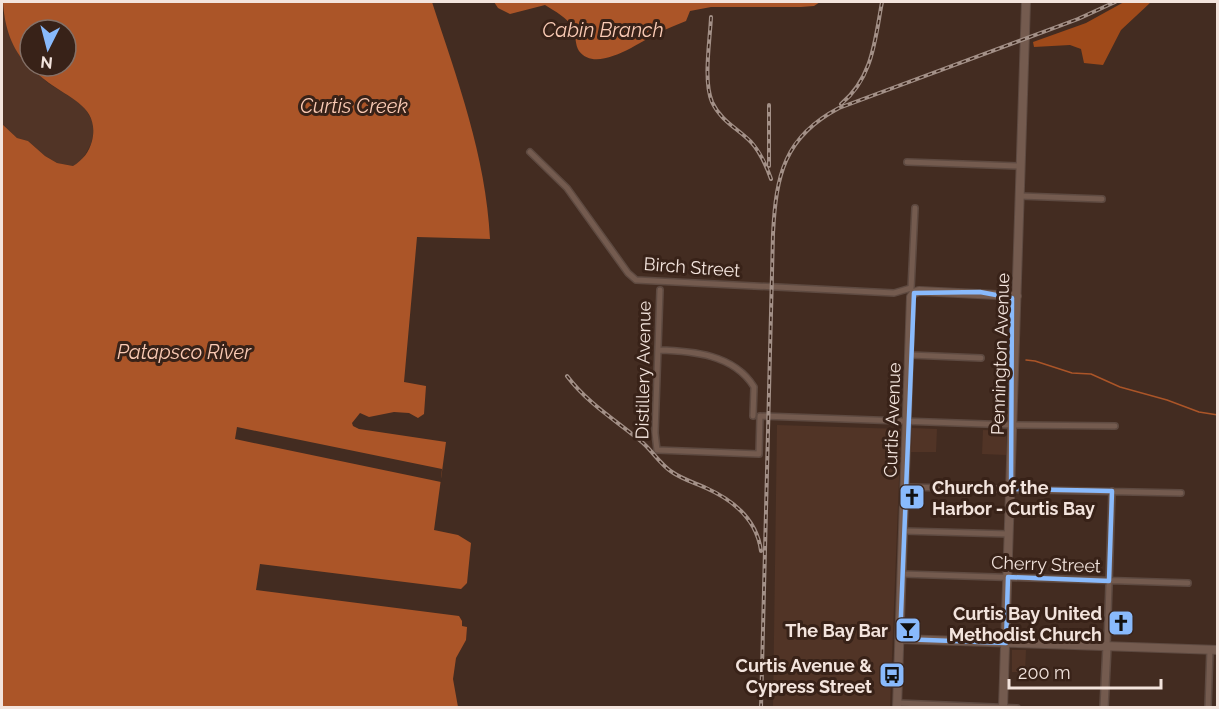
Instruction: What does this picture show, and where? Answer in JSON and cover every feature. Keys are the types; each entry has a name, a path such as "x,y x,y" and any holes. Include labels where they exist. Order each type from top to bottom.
{"main road":[{"name":"Pennington Avenue","path":"1004,707 1026,2"},
{"name":"Birch Street","path":"912,290 1017,296"},
{"name":"Curtis Avenue","path":"898,705 912,290"},
{"path":"1000,294 1011,297 1013,300 1015,374"},
{"path":"900,639 1214,649"}],"street":[{"name":"Birch Street","path":"530,152 567,188 628,273 636,280 894,293 912,290"},
{"path":"907,162 1021,165"},
{"path":"1020,196 1102,199"},
{"name":"Curtis Avenue","path":"912,290 915,208"},
{"name":"Distillery Avenue","path":"660,290 655,433 657,450 759,454 760,416 907,421"},
{"path":"658,350 690,351 728,362 741,372 754,387 753,416"},
{"path":"910,355 981,358"},
{"path":"907,421 1115,426"},
{"path":"905,487 1180,493"},
{"path":"1104,708 1112,491"},
{"path":"903,531 1009,534"},
{"name":"Cherry Street","path":"902,574 1188,583"},
{"path":"1208,708 1214,649"},
{"path":"898,705 1017,708"}],"highlighted area":[{"path":"980,292 1012,298 1011,489 1112,491 1109,581 1008,577 1006,643 900,639 914,293"}],"shaded area":[{"path":"3,2 3,13 18,48 18,78 43,78 83,105 93,122 94,131 91,144 81,162 73,166 57,163 45,156 28,141 17,138 2,124"},
{"path":"1124,2 1151,2 1121,30 1103,65 1084,63 1081,49 1070,45 1034,47 1033,42 1086,23"},
{"path":"777,425 901,429 890,707 773,707"},
{"path":"912,428 937,429 936,452 911,452"},
{"path":"983,430 1006,431 1006,455 982,454"},
{"path":"1012,650 1026,650 1025,672 1012,672"}],"water":[{"name":"Patapsco River","path":"3,2 432,2 469,118 483,178 490,239 417,237 404,382 426,386 424,414 418,418 409,413 394,412 369,417 360,413 352,423 359,429 446,442 434,530 458,535 471,543 467,583 461,589 260,564 256,590 459,616 462,626 467,627 466,640 456,658 453,679 458,707 2,707 2,124 17,138 28,141 45,156 57,163 73,166 87,152 92,141 93,130 88,112 43,78 78,78 78,18 18,18 18,53 6,26"},
{"name":"Cabin Branch","path":"494,2 820,2 814,6 801,7 711,7 690,11 686,21 620,54 597,59 587,57 579,51 571,25 561,15 545,5 510,14 498,8"}],"pier":[{"path":"237,427 442,469 441,482 235,439"}],"waterway":[{"path":"1026,360 1072,373 1091,374 1120,387 1199,412 1218,415"}],"railway":[{"path":"841,104 852,94 866,70 871,57 882,2"},
{"path":"761,708 773,234 777,194 786,160 806,132 820,119 839,108 1078,19 1115,2"},
{"path":"711,17 707,72 712,102 725,119 755,146 771,179"},
{"path":"769,105 769,166"},
{"path":"567,376 584,395 643,443 668,469 716,493 742,512 755,530 761,551"}],"place":[{"name":"Church of the Harbor - Curtis Bay","path":"912,497"},
{"name":"Curtis Bay United Methodist Church","path":"1121,623"},
{"name":"The Bay Bar","path":"908,630"},
{"name":"Curtis Avenue & Cypress Street","path":"892,675"}],"water label":[{"name":"Curtis Creek","path":"354,106"}]}
